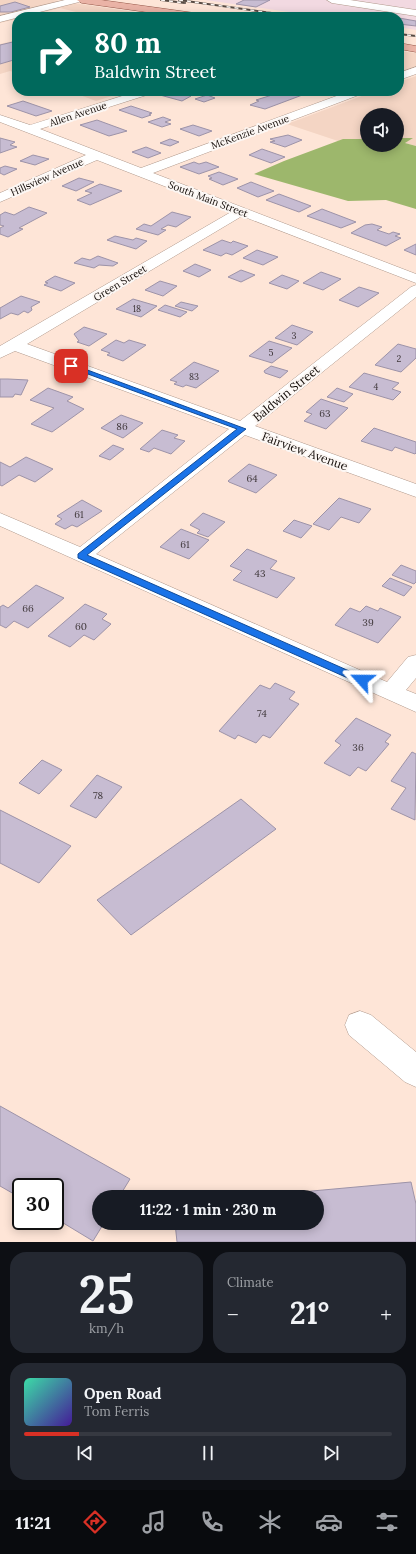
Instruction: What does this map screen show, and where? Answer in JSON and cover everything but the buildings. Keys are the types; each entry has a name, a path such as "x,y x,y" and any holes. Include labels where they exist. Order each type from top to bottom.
{"main road":[{"path":"82,0 163,12"},
{"path":"404,47 416,49"}],"street":[{"path":"28,12 76,0"},
{"path":"332,0 416,13"},
{"path":"0,19 12,16"},
{"path":"404,75 416,70"},
{"name":"Allen Avenue","path":"30,129 132,96"},
{"name":"McKenzie Avenue","path":"140,173 347,96"},
{"name":"South Main Street","path":"0,118 416,279"},
{"name":"Hillsview Avenue","path":"0,198 95,156"},
{"name":"Green Street","path":"7,349 240,212"},
{"name":"Baldwin Street","path":"81,556 416,290"},
{"name":"Fairview Avenue","path":"7,349 242,429 416,491"},
{"path":"0,519 416,704"},
{"path":"391,693 416,663"},
{"path":"360,1025 416,1072"}],"shaded area":[{"path":"0,0 53,0 135,12 76,12 60,8 45,12 12,12 12,20 0,23"},
{"path":"205,0 416,0 416,30 404,28 404,12 290,12"},
{"path":"12,41 12,72 0,74 0,44"},
{"path":"404,52 416,53 416,66 404,70"},
{"path":"416,76 416,146 405,143 412,138 404,138 404,108 360,108 360,139 338,141 287,124 362,96 404,96 404,80"},
{"path":"82,96 112,96 96,101"}],"green space":[{"path":"404,138 413,138 405,143 416,146 416,209 386,200 348,201 254,174 343,139 360,139 360,152 404,152"}],"railway":[{"path":"161,0 185,3"},
{"path":"179,0 264,12"},
{"path":"404,35 416,36"}],"route":[{"path":"71,366 242,429 81,556 362,680"}]}
